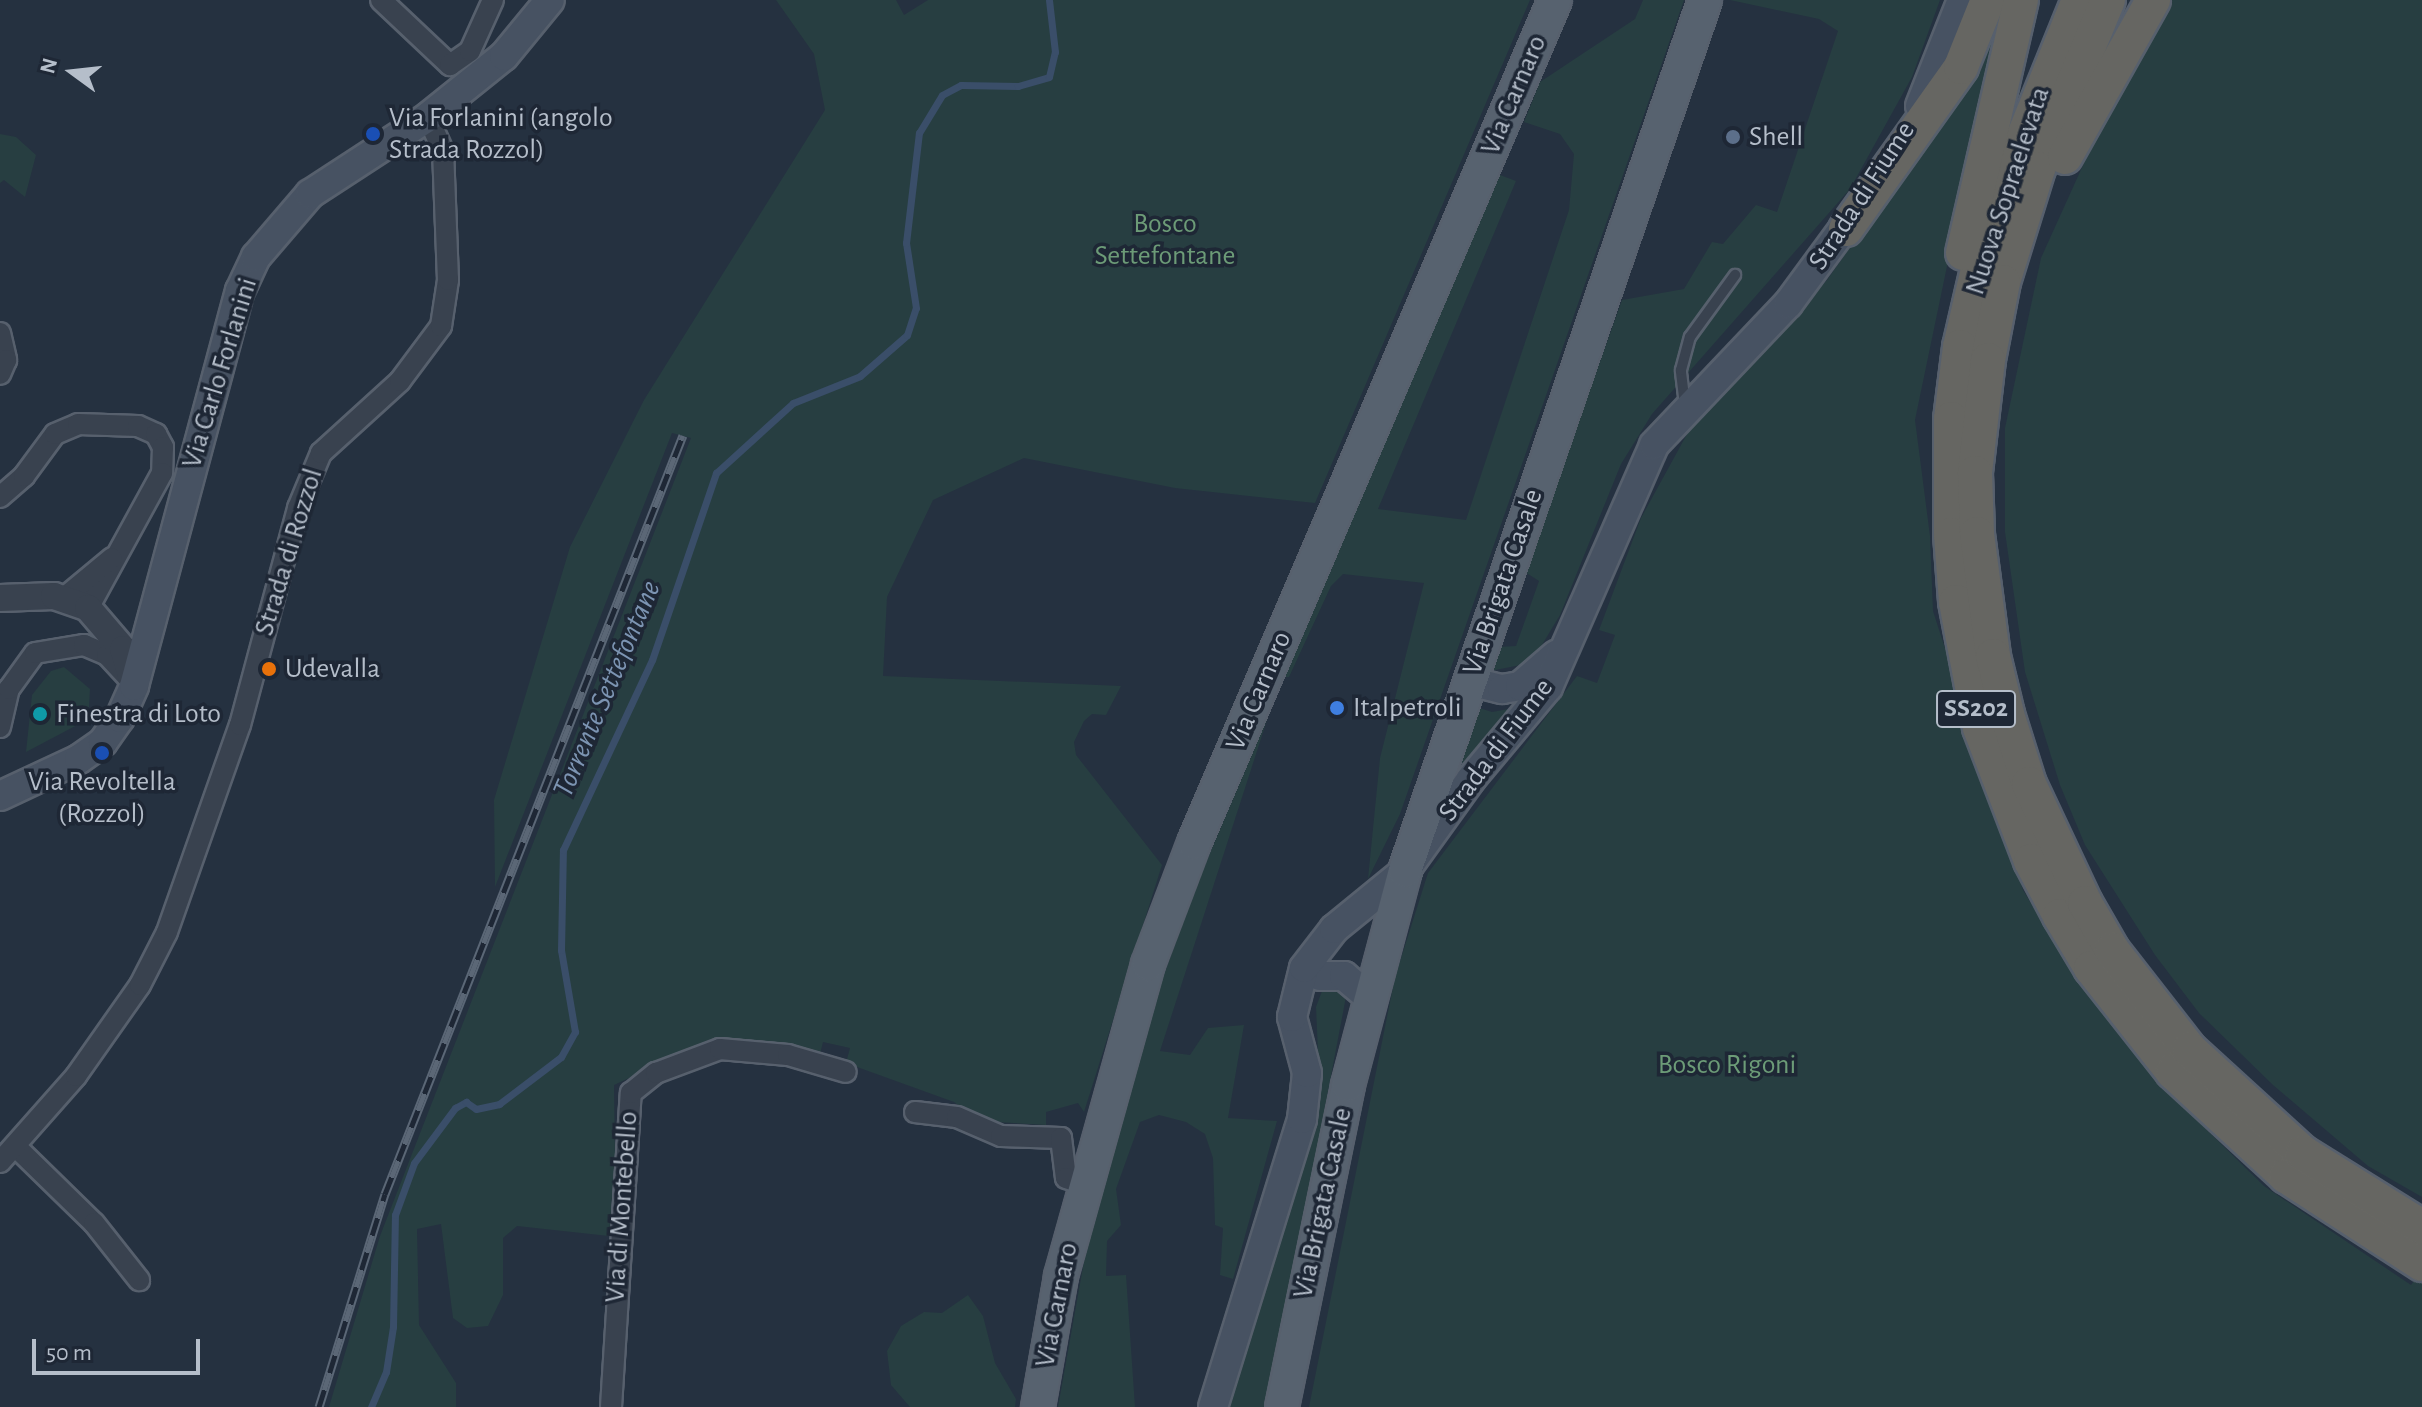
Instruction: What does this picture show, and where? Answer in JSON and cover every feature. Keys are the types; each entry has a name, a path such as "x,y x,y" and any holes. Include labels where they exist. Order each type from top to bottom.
{"highway":[{"name":"Nuova Sopraelevata","path":"2079,0 1981,256 1960,347 1962,474 1956,602 1980,728 2031,861 2083,955 2173,1072 2231,1129 2286,1176 2422,1264"},
{"name":"Nuova Sopraelevata","path":"2108,0 2038,169 2003,282 1962,474 2007,714 2058,852 2112,950 2189,1049 2247,1106 2339,1178 2422,1227"},
{"path":"1962,474 2039,221 2098,89 2153,0"},
{"path":"1846,229 1961,67 2017,4"},
{"path":"1962,474 1948,361 1960,265 2017,4"}],"main road":[{"name":"Via Carlo Forlanini","path":"0,796 79,759 103,742 134,686 236,305 256,257 310,194 428,117 504,56 550,0"},
{"name":"Via Carnaro","path":"1038,1407 1061,1276 1084,1184 1144,978 1194,843 1555,0"},
{"name":"Via Brigata Casale","path":"1282,1407 1369,997 1405,871 1705,0"},
{"name":"Strada di Fiume","path":"1213,1407 1302,1119 1307,1073 1292,1017 1304,968 1334,929 1405,871 1471,779 1548,687 1640,472 1685,408 1788,304 1846,229 1925,95 1962,0"},
{"path":"1469,681 1502,689 1520,686 1538,675 1572,636"},
{"path":"1307,1073 1308,1007 1320,976 1405,871"},
{"path":"1320,976 1344,976 1369,997"}],"street":[{"path":"381,0 450,65 470,51 493,0"},
{"name":"Strada di Rozzol","path":"0,1162 111,1027 167,932 240,725 298,508 321,453 400,381 441,326 448,280 443,151 428,117"},
{"path":"0,333 6,360 0,374"},
{"path":"0,497 24,476 55,434 78,424 138,426 156,434 163,447 162,473 124,548 76,603"},
{"path":"0,598 19,594 76,603 123,649 134,686"},
{"path":"0,727 9,689 35,653 84,645 107,655 134,686"},
{"name":"Via di Montebello","path":"611,1407 631,1093 656,1073 720,1049 788,1055 846,1072"},
{"path":"915,1112 957,1117 1001,1136 1061,1138 1066,1178 1084,1184"},
{"path":"15,1146 94,1223 139,1280"}],"lane":[{"path":"1685,408 1681,370 1690,337 1735,275"}],"green space":[{"name":"Bosco Settefontane","path":"776,0 896,0 904,15 928,0 1530,0 1315,503 1175,488 1024,458 933,500 887,597 883,676 1121,686 1106,715 1092,714 1084,721 1074,742 1076,755 1162,865 1084,1112 1078,1103 1046,1112 1046,1125 979,1121 954,1102 846,1063 850,1048 823,1042 819,1058 707,1042 614,1085 615,1158 609,1236 517,1226 503,1238 503,1295 488,1326 467,1328 453,1318 441,1224 417,1229 419,1325 456,1383 456,1407 329,1407 380,1236 691,438 672,433 495,887 494,800 570,547 644,400 825,110 814,54"},
{"path":"1643,0 1684,0 1400,814 1368,879 1380,758 1424,583 1343,574 1331,586 1289,677 1282,677 1500,175 1516,181 1378,509 1466,520 1569,210 1574,154 1560,134 1524,122 1540,82 1635,19"},
{"path":"1730,0 1940,0 1912,77 1850,189 1652,414 1621,464 1560,615 1531,663 1490,671 1498,647 1516,646 1539,581 1525,572 1622,300 1684,289 1712,242 1723,244 1756,205 1777,212 1838,31 1819,19"},
{"name":"Bosco Rigoni","path":"2024,0 1987,74 1915,420 1930,536 1933,611 2023,890 2080,984 2159,1083 2264,1186 2411,1285 2422,1270 2422,1407 1309,1407 1395,977 1428,873 1577,676 1597,683 1615,635 1599,630 1641,518 1692,425 1827,280 1948,109 1992,16"},
{"path":"2172,0 2422,0 2422,1197 2368,1166 2273,1085 2199,1013 2155,955 2085,845 2060,785 2025,672 2005,532 2005,428 2041,258 2103,121"},
{"path":"0,134 16,137 36,155 25,197 4,180 0,183"},
{"path":"64,667 90,689 89,707 81,723 26,752 32,695 51,671"},
{"path":"1476,707 1492,712 1514,708 1456,770"},
{"path":"1268,717 1160,1051 1190,1055 1208,1028 1244,1025 1228,1118 1277,1121 1233,1279 1220,1275 1223,1228 1215,1225 1213,1158 1205,1134 1186,1122 1159,1115 1140,1122 1116,1189 1121,1225 1107,1241 1106,1276 1126,1275 1135,1407 1058,1407 1093,1211 1149,1016 1198,881"},
{"path":"1325,983 1346,991 1345,1002 1268,1407 1227,1407 1320,1098 1316,1007"},
{"path":"968,1295 983,1316 995,1363 1016,1399 1015,1407 910,1407 891,1385 887,1351 901,1326 924,1312 942,1313"}],"waterway":[{"name":"Torrente Settefontane","path":"371,1407 386,1372 393,1327 395,1215 414,1163 455,1108 466,1102 476,1109 499,1104 561,1057 575,1032 561,950 563,850 652,660 716,473 793,403 860,376 907,335 916,308 906,243 919,133 942,95 961,85 1018,86 1049,77 1055,52 1049,0"}],"railway":[{"path":"319,1407 385,1194 683,435"}],"place":[{"name":"Via Forlanini (angolo Strada Rozzol)","path":"373,134"},
{"name":"Shell","path":"1733,137"},
{"name":"Udevalla","path":"269,669"},
{"name":"Italpetroli","path":"1337,708"},
{"name":"Finestra di Loto","path":"40,714"},
{"name":"Via Revoltella (Rozzol)","path":"102,753"}]}
